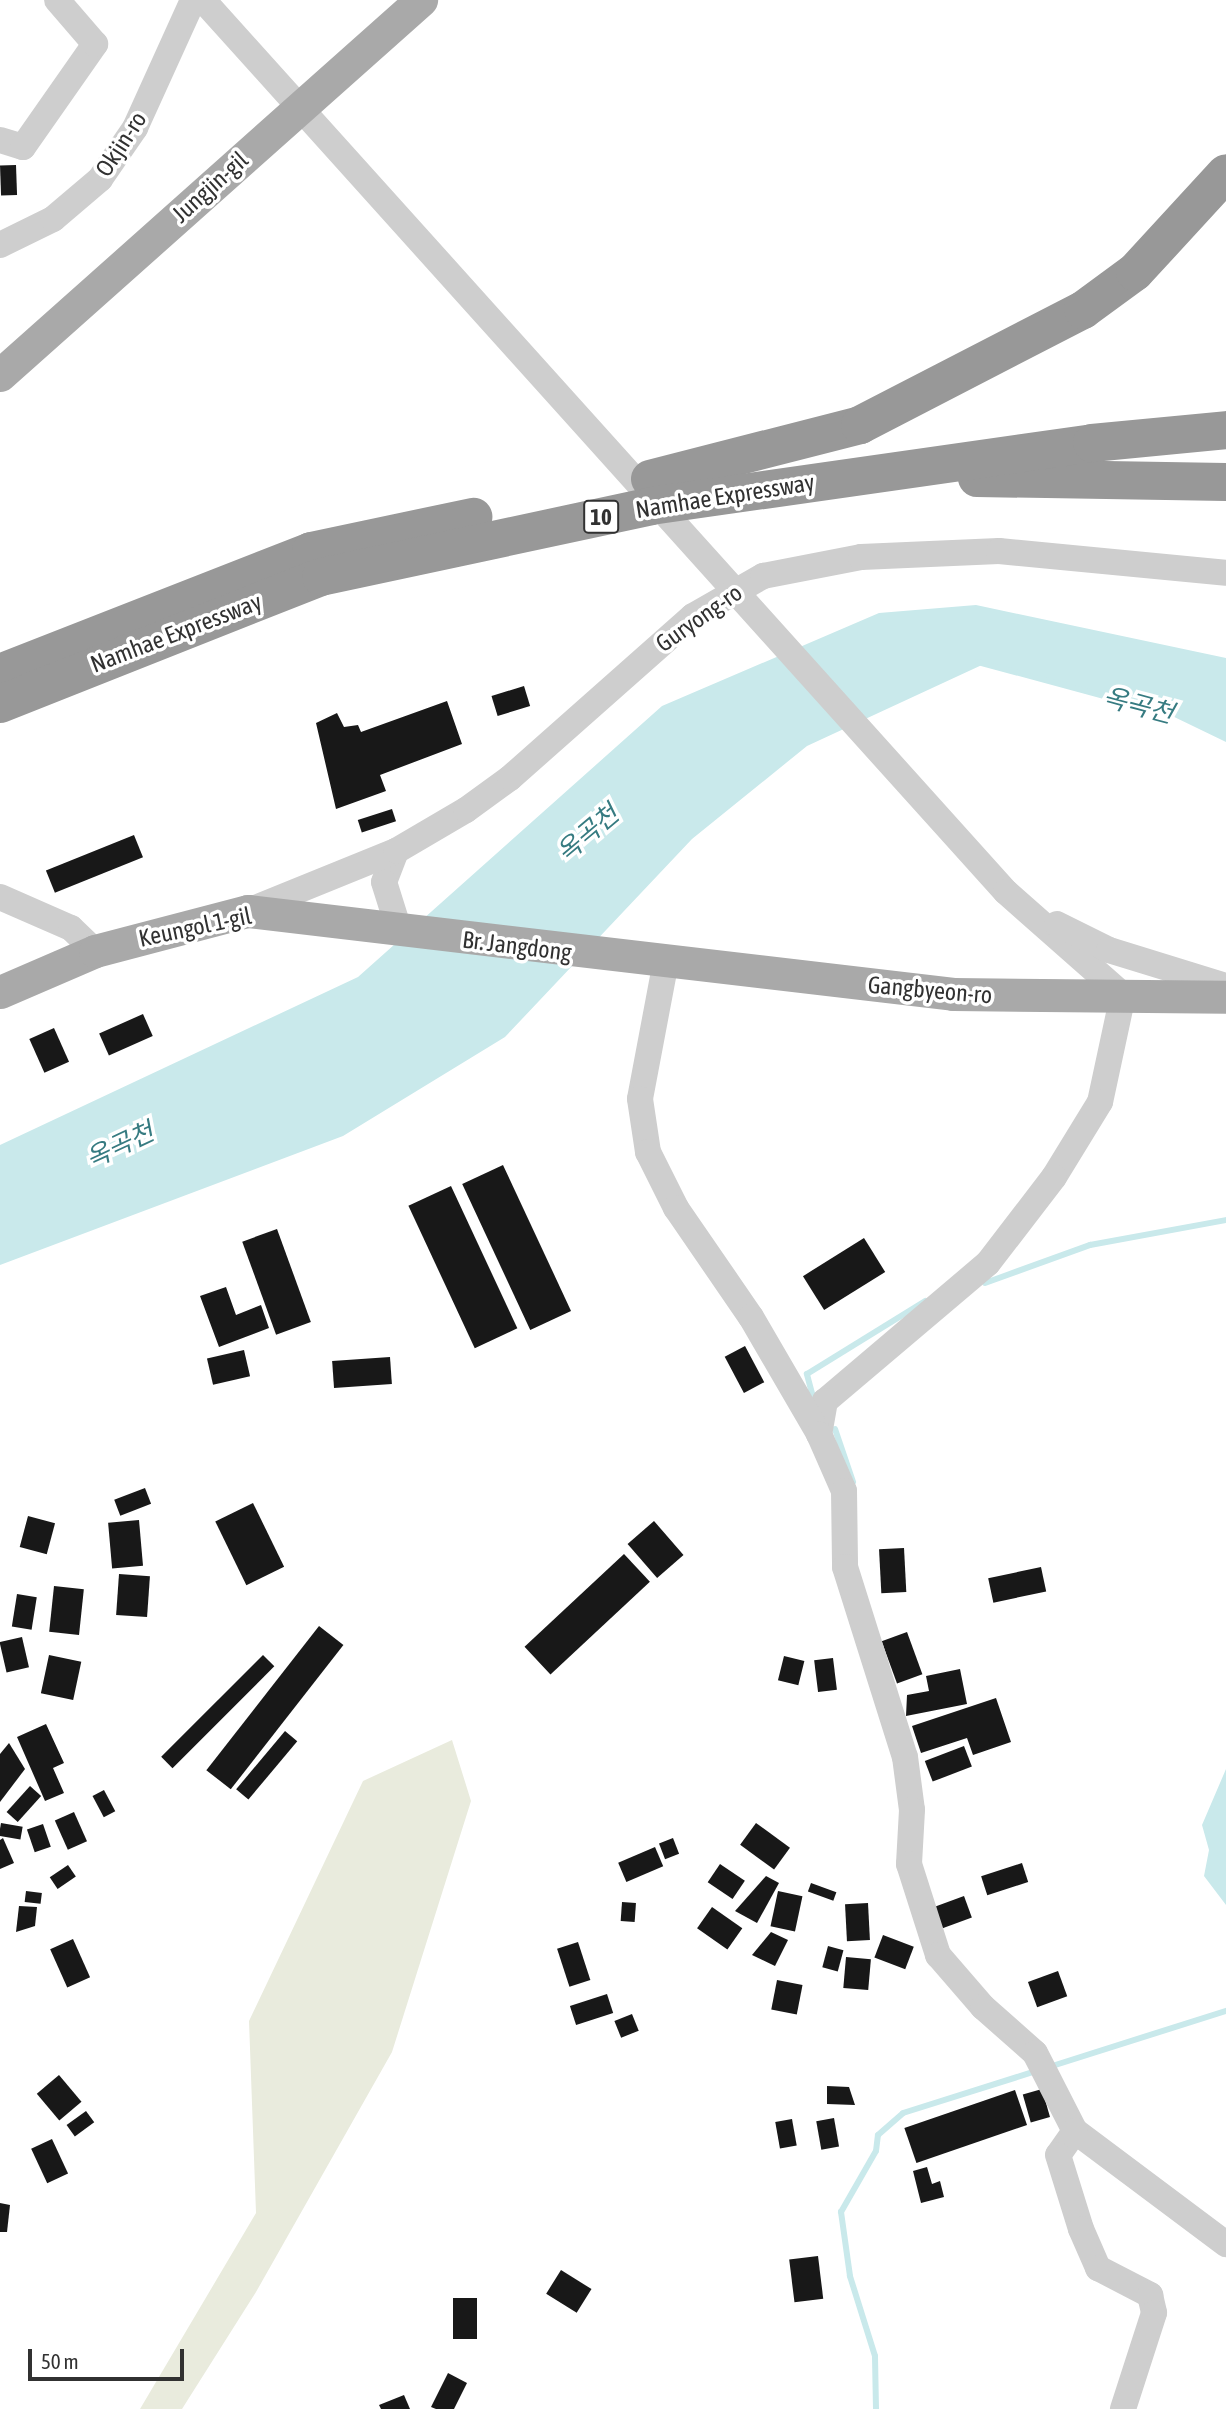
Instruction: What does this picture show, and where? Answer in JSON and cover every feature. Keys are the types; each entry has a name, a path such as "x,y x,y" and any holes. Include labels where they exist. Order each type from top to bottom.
{"highway":[{"path":"650,479 860,425 1083,310 1135,272 1226,173"},
{"name":"Namhae Expressway","path":"0,673 311,551 650,479 1226,405"},
{"name":"Namhae Expressway","path":"0,704 321,577 651,506 856,476 1226,430"},
{"path":"856,476 1226,482"}],"main road":[{"name":"Jungjin-gil","path":"0,375 421,0"},
{"name":"Keungol 1-gil","path":"0,992 95,951 248,911 399,930"},
{"name":"Br. Jangdong","path":"399,930 650,960"},
{"name":"Gangbyeon-ro","path":"650,960 953,994 1226,998"}],"street":[{"path":"0,140 23,147 96,44 57,0"},
{"name":"Okjin-ro","path":"0,245 53,219 100,179 135,128 193,0"},
{"path":"203,0 264,63 1015,900 1123,995 1100,1102 1054,1177 988,1263 825,1401 819,1434"},
{"name":"Guryong-ro","path":"248,911 396,851 510,778 693,616 763,576 861,556 999,551 1226,573"},
{"path":"396,851 384,883 399,930"},
{"path":"0,897 71,928 95,951"},
{"path":"1015,900 1109,950 1226,986"},
{"path":"650,960 640,1099 648,1152 676,1208 751,1317 819,1434 844,1491 845,1567 855,1612 905,1757 912,1810 909,1864 938,1955 983,2007 1035,2053 1075,2131 1226,2244"},
{"path":"1075,2131 1058,2155 1081,2229 1098,2268 1150,2295 1154,2314 1123,2409"}],"shaded area":[{"path":"452,1740 471,1801 392,2052 256,2292 182,2409 140,2409 256,2213 249,2021 363,1781"}],"water":[{"path":"976,605 1226,658 1226,742 1166,713 984,664 807,746 692,839 505,1037 343,1136 0,1265 0,1145 358,977 662,706 879,613"},
{"path":"1226,1769 1226,1905 1204,1876 1209,1850 1202,1825"}],"building":[{"path":"16,165 17,195 1,196 0,166"},
{"path":"524,686 530,706 498,716 491,696"},
{"path":"447,701 462,744 380,775 386,791 336,809 316,723 337,713 344,727 358,725 361,732"},
{"path":"392,809 396,821 362,832 358,820"},
{"path":"134,835 143,857 55,893 46,871"},
{"path":"143,1014 153,1036 109,1055 99,1034"},
{"path":"54,1028 69,1062 44,1073 29,1039"},
{"path":"503,1165 571,1311 530,1330 462,1184"},
{"path":"451,1186 517,1328 475,1348 408,1206"},
{"path":"277,1229 311,1322 276,1335 242,1242"},
{"path":"864,1238 885,1272 824,1310 803,1276"},
{"path":"226,1287 236,1315 261,1305 269,1328 219,1347 200,1296"},
{"path":"745,1346 764,1382 744,1393 725,1357"},
{"path":"244,1350 250,1376 213,1385 207,1359"},
{"path":"390,1357 392,1384 334,1388 332,1361"},
{"path":"145,1488 151,1504 120,1516 114,1500"},
{"path":"253,1503 284,1567 246,1585 215,1521"},
{"path":"28,1516 55,1523 47,1554 20,1547"},
{"path":"139,1520 143,1566 112,1569 108,1523"},
{"path":"654,1521 684,1555 657,1578 628,1544"},
{"path":"904,1548 906,1592 881,1593 879,1549"},
{"path":"624,1554 650,1582 550,1675 525,1647"},
{"path":"1041,1567 1046,1591 993,1603 988,1578"},
{"path":"119,1574 150,1576 147,1617 116,1615"},
{"path":"54,1586 84,1589 79,1635 49,1632"},
{"path":"17,1594 37,1597 32,1630 12,1627"},
{"path":"319,1626 343,1645 231,1789 206,1770"},
{"path":"907,1632 922,1674 897,1684 882,1641"},
{"path":"22,1637 29,1667 7,1672 0,1642"},
{"path":"49,1655 81,1662 73,1700 41,1693"},
{"path":"263,1655 274,1666 172,1768 161,1757"},
{"path":"784,1656 804,1661 798,1685 778,1680"},
{"path":"833,1658 837,1690 818,1692 814,1660"},
{"path":"960,1669 967,1704 906,1716 907,1695 929,1691 926,1676"},
{"path":"996,1698 1011,1742 973,1755 967,1738 921,1753 912,1726"},
{"path":"46,1724 64,1763 53,1768 64,1793 45,1801 17,1737"},
{"path":"285,1731 297,1741 248,1800 236,1789"},
{"path":"9,1743 25,1769 0,1802 0,1754"},
{"path":"964,1746 972,1767 933,1782 925,1761"},
{"path":"30,1786 41,1796 18,1822 7,1812"},
{"path":"104,1790 115,1811 104,1817 93,1796"},
{"path":"74,1812 87,1841 68,1850 55,1821"},
{"path":"1,1823 23,1827 20,1840 0,1836"},
{"path":"756,1823 790,1848 774,1870 740,1845"},
{"path":"43,1824 51,1847 35,1852 27,1830"},
{"path":"3,1838 14,1863 0,1869 0,1840"},
{"path":"673,1838 679,1854 665,1859 659,1843"},
{"path":"655,1847 663,1866 626,1882 618,1863"},
{"path":"1022,1863 1028,1882 987,1895 981,1876"},
{"path":"720,1864 745,1881 733,1899 708,1882"},
{"path":"68,1865 76,1877 58,1889 50,1877"},
{"path":"766,1876 779,1883 757,1923 735,1911"},
{"path":"811,1883 836,1892 833,1901 808,1891"},
{"path":"26,1891 42,1893 41,1904 25,1902"},
{"path":"778,1891 802,1896 795,1931 771,1926"},
{"path":"964,1896 972,1918 940,1929 932,1908"},
{"path":"622,1902 636,1903 635,1922 621,1921"},
{"path":"868,1903 870,1940 847,1941 845,1904"},
{"path":"19,1906 37,1907 35,1926 16,1932"},
{"path":"712,1907 742,1928 727,1950 697,1928"},
{"path":"771,1932 788,1940 775,1966 752,1955"},
{"path":"883,1935 914,1947 905,1969 874,1957"},
{"path":"73,1939 90,1977 67,1988 50,1949"},
{"path":"578,1942 590,1980 569,1987 557,1949"},
{"path":"828,1946 843,1950 838,1971 822,1967"},
{"path":"846,1957 871,1959 868,1990 843,1988"},
{"path":"1058,1971 1067,1996 1037,2007 1028,1982"},
{"path":"777,1980 803,1985 797,2014 771,2009"},
{"path":"607,1994 613,2013 576,2025 570,2006"},
{"path":"632,2014 639,2031 621,2038 614,2021"},
{"path":"59,2075 81,2102 59,2120 37,2094"},
{"path":"827,2086 849,2087 855,2105 827,2104"},
{"path":"1042,2089 1050,2117 1031,2122 1023,2095"},
{"path":"1015,2090 1027,2125 916,2163 904,2128"},
{"path":"86,2111 94,2122 75,2136 67,2125"},
{"path":"834,2118 839,2147 821,2150 816,2121"},
{"path":"792,2119 797,2146 780,2149 775,2122"},
{"path":"52,2139 68,2173 47,2183 31,2149"},
{"path":"927,2167 932,2184 940,2181 944,2197 921,2203 913,2171"},
{"path":"0,2203 10,2205 7,2232 0,2232"},
{"path":"818,2256 823,2299 794,2302 789,2260"},
{"path":"561,2270 592,2289 577,2313 546,2294"},
{"path":"453,2298 477,2298 477,2339 453,2339"},
{"path":"448,2373 467,2383 454,2409 431,2407"},
{"path":"404,2395 410,2409 381,2409 379,2405"}],"waterway":[{"name":"옥곡천","path":"978,662 1163,712"},
{"path":"985,1283 1090,1245 1226,1220"},
{"path":"813,1397 807,1374 925,1301"},
{"path":"835,1429 853,1482"},
{"path":"1049,2067 1226,2011"},
{"path":"876,2409 875,2356 850,2276 841,2212 876,2151 878,2135 903,2113 1036,2071"}]}
